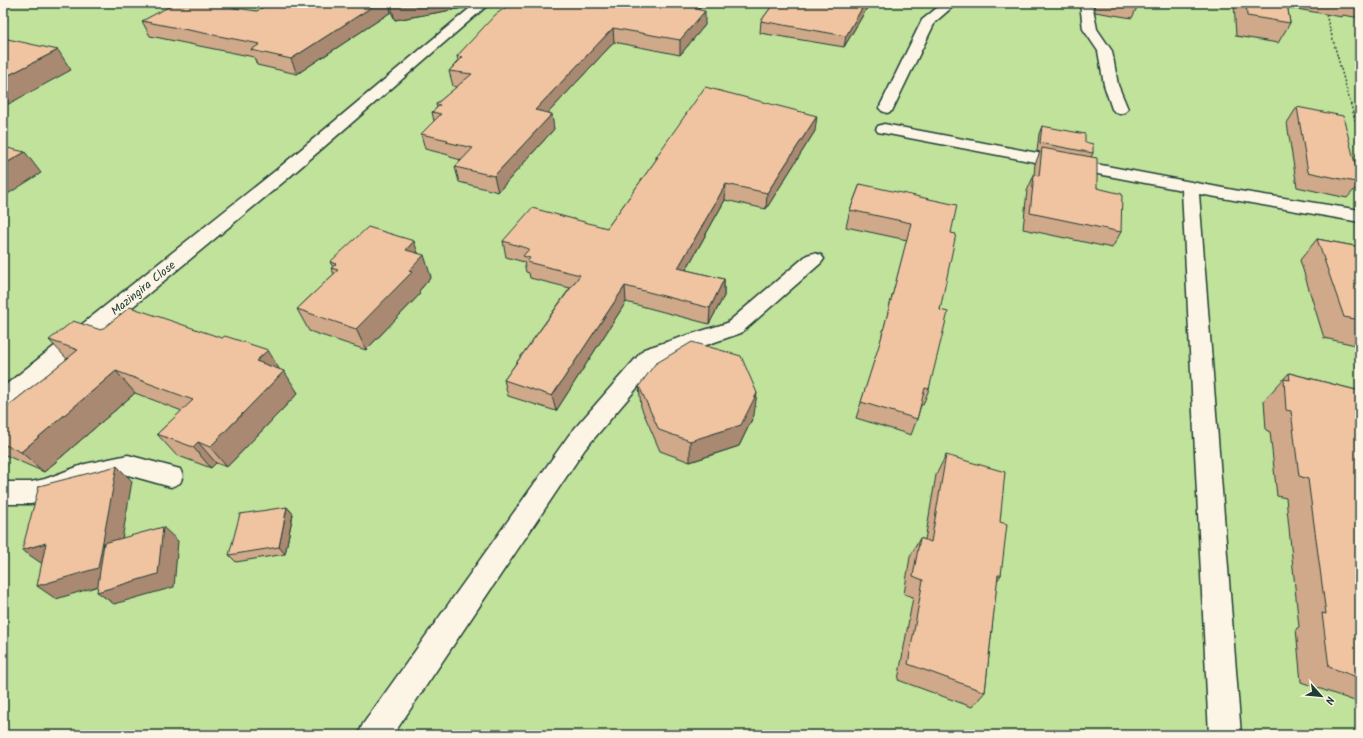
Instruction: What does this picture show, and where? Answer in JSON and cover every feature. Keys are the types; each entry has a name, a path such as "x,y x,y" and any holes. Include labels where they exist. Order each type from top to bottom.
{"street":[{"name":"Mazingira Close","path":"3,399 18,390 281,175 484,3"},
{"path":"887,108 929,20 951,3"},
{"path":"1086,3 1090,28 1105,51 1111,85 1120,109"},
{"path":"884,129 1360,216"},
{"path":"1190,186 1225,735"},
{"path":"374,735 577,442 652,355 734,328 814,259"},
{"path":"3,492 31,493 47,489 85,474 128,465 171,476"}],"path":[{"path":"1323,5 1360,137"}],"green space":[{"path":"3,3 1360,3 1360,735 3,735"}],"building":[{"path":"176,3 199,3 257,11 270,3 378,3 291,59 251,50 260,44 142,21"},
{"path":"390,3 406,3 391,6"},
{"path":"512,3 697,3 695,9 705,11 680,40 613,28 535,110 552,114 494,176 455,167 473,148 446,142 448,140 421,134 441,114 432,112 440,105 436,104 472,74 449,71 463,57 457,56 495,15"},
{"path":"774,3 865,3 846,36 761,21"},
{"path":"1246,3 1287,3 1290,23 1247,16"},
{"path":"3,38 58,50 3,78"},
{"path":"705,87 817,116 767,193 726,184 678,268 724,279 710,308 625,286 552,396 504,380 580,275 527,262 530,258 523,256 529,249 503,241 532,208 607,228 658,157 656,157"},
{"path":"1297,107 1343,116 1360,183 1308,172"},
{"path":"1042,126 1085,134 1085,142 1093,144 1093,153 1040,143"},
{"path":"3,147 25,152 3,165"},
{"path":"1042,148 1097,158 1097,188 1122,194 1121,232 1030,213 1034,175 1039,176"},
{"path":"860,184 957,205 951,233 956,234 940,310 948,312 929,389 925,388 917,419 861,402 881,339 911,223 850,210"},
{"path":"368,227 414,241 406,250 424,255 409,271 412,272 356,329 297,309 338,270 331,268 336,264 330,262"},
{"path":"1317,239 1360,247 1360,320 1344,317"},
{"path":"130,307 222,338 225,336 268,350 256,361 284,371 210,447 198,442 193,447 157,434 193,400 116,371 21,452 3,444 3,410 78,350 49,340 73,321 101,330"},
{"path":"692,342 741,356 757,393 741,425 690,441 659,430 639,386 655,364"},
{"path":"1289,373 1360,391 1360,678 1329,667 1322,613 1326,614 1308,479 1299,476 1291,411 1286,410 1284,379 1290,380"},
{"path":"946,455 1005,472 1000,522 1007,524 1001,575 998,575 985,692 908,664 923,580 913,576 920,538 931,542"},
{"path":"117,466 98,568 37,586 46,543 22,550 39,486"},
{"path":"287,507 279,547 229,555 240,514"},
{"path":"163,527 158,574 97,592 104,543"}]}
